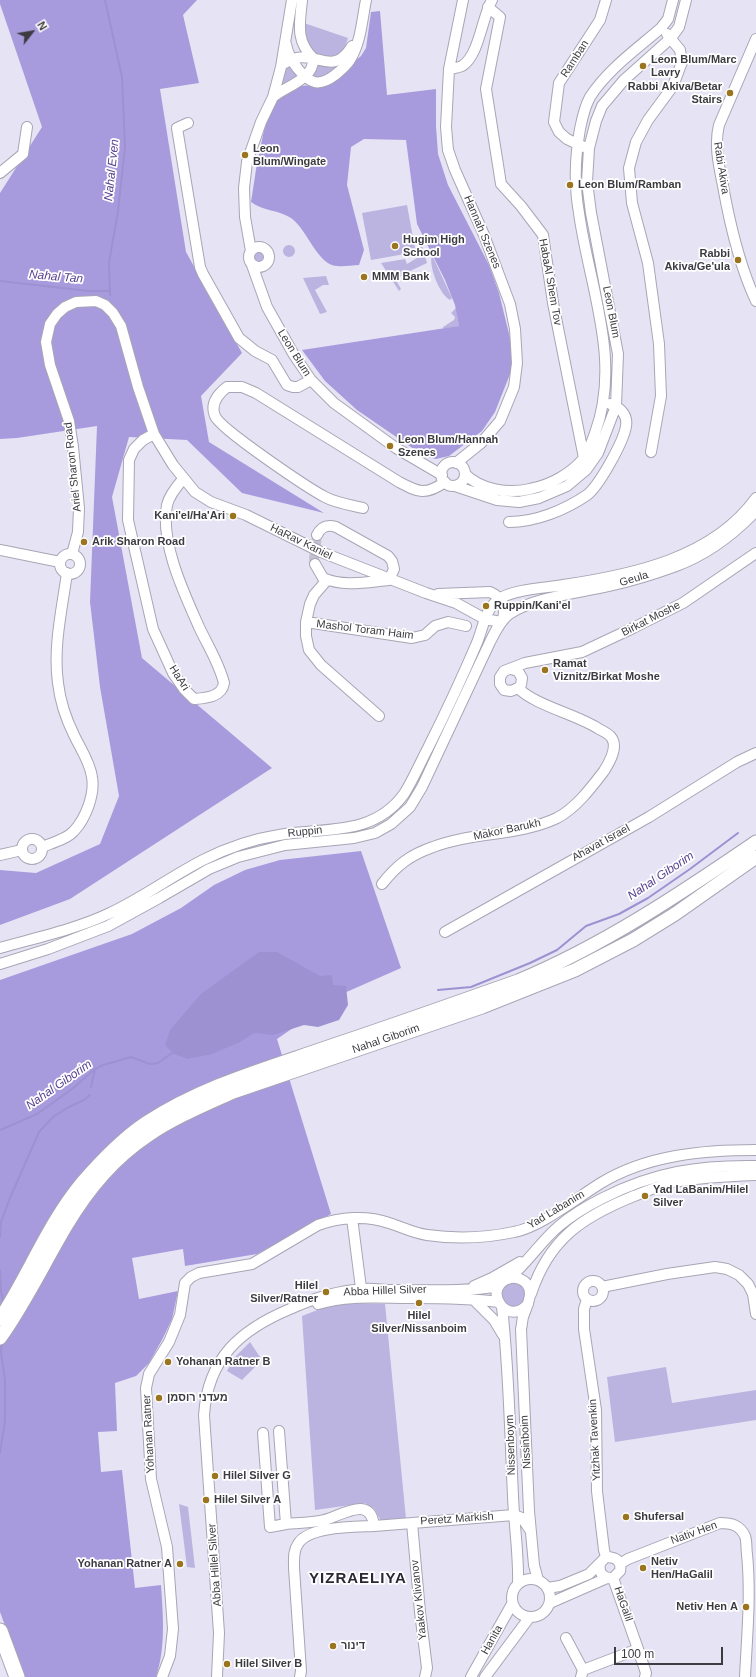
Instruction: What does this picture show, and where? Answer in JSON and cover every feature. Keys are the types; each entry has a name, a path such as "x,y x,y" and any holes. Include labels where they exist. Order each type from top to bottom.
{"highway":[{"path":"0,1631 17,1677"},
{"path":"0,1659 7,1677"}],"main road":[{"name":"Nahal Giborim","path":"0,1338 8,1307 24,1280 50,1229 66,1205 82,1183 115,1148 146,1124 180,1103 226,1083 518,981 555,966 584,952 646,916 756,842"},
{"name":"Nahal Giborim","path":"5,1321 84,1198 126,1153 152,1133 203,1105 233,1092 482,1007 576,970 634,940 663,922 756,857"}],"street":[{"path":"246,224 261,246 266,249 269,254 268,261 264,266 258,267 252,265 249,258 250,251 246,224 244,188 247,162 261,122 273,97 281,67 292,0"},
{"path":"273,97 304,76 311,69 313,58 304,47 300,37 302,0"},
{"path":"286,38 291,60 304,76 314,82 321,82 331,77 344,67 354,52 366,0"},
{"name":"Hannah Szenes","path":"458,467 500,421 514,387 517,363 515,330 510,304 501,275 455,170 448,150 446,127 449,69 463,0"},
{"name":"Ramban","path":"589,148 578,145 567,139 559,132 554,122 559,83 600,20 606,0"},
{"name":"Leon Blum","path":"421,462 458,467 471,480 483,486 498,490 521,491 546,486 566,474 584,458 598,425 604,403 606,354 579,214 575,183 578,145 584,116 590,98 605,78 661,28 668,19 673,0"},
{"name":"Leon Blum","path":"455,486 497,500 519,502 539,498 567,486 586,470 598,453 616,406 618,354 591,213 587,182 589,148 596,121 602,106 624,80 671,38 679,26 686,0"},
{"name":"HabaAl Shem Tov","path":"449,69 462,66 474,50 490,4"},
{"name":"HabaAl Shem Tov","path":"490,4 500,17 486,89 501,184 543,235 553,303 584,458"},
{"path":"281,67 299,56 313,58 325,63 337,61 347,54 361,26"},
{"path":"652,452 661,396 659,344 648,263 632,203 629,168 636,142 648,120 673,86 682,62 680,50 661,28"},
{"name":"Rabi Akiva","path":"756,39 716,134 716,144 736,247 747,282 756,301"},
{"path":"188,123 177,128 200,267 203,274 239,338 255,351 272,360 287,384 293,388 311,380"},
{"path":"0,173 23,154 28,127"},
{"path":"250,251 255,247 261,246"},
{"name":"Leon Blum","path":"252,265 267,307 294,355 311,380 334,403 396,448 421,462 443,479"},
{"name":"Leon Blum","path":"261,287 264,266"},
{"name":"Ariel Sharon Road","path":"72,554 78,532 79,508 73,447 69,421 50,365 46,342 50,324 57,314 65,307 76,302 96,301 105,305 113,313 121,326 138,387 154,434"},
{"path":"363,508 326,498 235,436 220,424 215,417 213,408 216,398 227,388 242,387 256,393 398,482 416,491 431,491 443,479"},
{"path":"509,522 520,522 546,515 569,505 588,494 601,479 619,446 626,426 624,413 616,406 604,403"},
{"path":"154,434 173,466 183,479"},
{"name":"HaAri","path":"154,434 143,440 134,449 129,460 128,520 154,629 173,673 184,689 194,699 213,696 220,692 224,687 224,683 214,656 181,584 170,549 166,524 167,503 176,487 183,479"},
{"path":"458,467 463,480 455,486 449,485 443,479 443,469 458,467"},
{"name":"HaRav Kaniel","path":"183,479 195,492 212,502 246,515 321,552 389,580 456,603 485,619 502,621"},
{"name":"Geula","path":"500,599 511,594 521,592 602,580 641,570 675,557 698,546 723,531 743,513 756,498"},
{"name":"Geula","path":"502,621 516,610 531,603 611,586 678,565 702,553 736,531 756,511"},
{"path":"315,564 323,578 348,583 389,580 394,569 392,561 388,556 330,525 320,530 317,535"},
{"path":"0,550 60,562"},
{"name":"Birkat Moshe","path":"511,669 525,663 582,652 633,628 683,603 756,553"},
{"path":"72,554 79,559 80,568 73,573 67,573 61,568 60,562 65,555 72,554"},
{"path":"0,855 22,850 24,842 31,839 39,842 42,847 74,831 85,814 92,795 92,777 85,756 74,734 64,708 58,682 58,638 67,573"},
{"path":"327,580 314,595 306,622 306,636 310,650 321,665 379,716"},
{"path":"471,610 476,592"},
{"name":"HaRav Kaniel","path":"426,593 490,592 500,599"},
{"path":"500,599 504,610 502,621"},
{"name":"Ruppin","path":"0,964 48,949 108,926 208,869 238,857 285,845 354,838 375,833 391,824 410,807 422,787 442,731 480,637 485,619 492,606 500,599"},
{"name":"Ruppin","path":"0,948 106,915 204,860 245,844 278,835 355,827 376,819 390,809 403,794 442,731 502,621"},
{"name":"Mashol Toram Haim","path":"306,622 412,638 425,635 435,626 448,622 466,626"},
{"path":"522,678 518,671 511,669 501,673 499,680 500,684 508,691 515,690 521,685 522,678 528,667 536,662"},
{"name":"Makor Barukh","path":"382,884 395,868 407,859 414,854 434,846 534,826 557,818 570,809 590,789 608,765 613,752 614,743 612,738 587,721 528,697 518,688"},
{"name":"Ahavat Israel","path":"445,932 649,817 737,762 756,754"},
{"name":"Yad Labanim","path":"352,1218 374,1219 428,1235 479,1237 511,1233 534,1225 602,1182 632,1168 667,1158 702,1152 756,1150"},
{"name":"Yad Labanim","path":"508,1279 559,1226 582,1209 644,1180 675,1172 721,1165 756,1166"},
{"path":"530,1299 527,1284 519,1278 508,1279 499,1286 497,1291 500,1305 506,1310 516,1312 521,1310 530,1299 540,1268 547,1257 558,1243 588,1218 617,1203 673,1182 702,1178 756,1175"},
{"path":"352,1218 362,1293"},
{"name":"Yohanan Ratner","path":"162,1677 170,1656 173,1629 167,1547 151,1479 146,1388 149,1374 169,1342 180,1315 185,1283 191,1277 199,1273 252,1264 318,1225 329,1221 352,1218"},
{"path":"465,1289 492,1278 531,1254"},
{"path":"602,1287 603,1294 599,1299 594,1301 587,1299 584,1294 586,1285 594,1282 602,1287 667,1274 715,1268 727,1269 739,1275 748,1284 753,1294 756,1314"},
{"name":"Abba Hillel Silver","path":"217,1677 219,1633 204,1415 205,1401 214,1374 230,1347 246,1332 276,1315 309,1300 331,1293 465,1289 499,1286"},
{"name":"Abba Hillel Silver","path":"362,1293 474,1300 500,1305"},
{"name":"Nissinboim","path":"530,1299 523,1318 521,1329 531,1532 534,1565 538,1580"},
{"name":"Yitzhak Tavenkin","path":"587,1299 584,1309 584,1329 596,1410 598,1491 604,1550 603,1560"},
{"path":"474,1300 494,1320 506,1342"},
{"name":"Nissenboym","path":"500,1305 506,1342 518,1584"},
{"path":"279,1431 286,1524"},
{"path":"263,1433 270,1526 322,1521 353,1509 360,1508 371,1514 374,1526"},
{"path":"514,1515 522,1518 531,1532"},
{"name":"Peretz Markish","path":"300,1677 294,1554 298,1543 305,1536 317,1531 514,1515"},
{"name":"Yaakov Klivanov","path":"412,1523 420,1612 427,1668 425,1677"},
{"name":"Nativ Hen","path":"620,1564 628,1559 720,1523 730,1523 738,1526 745,1536 748,1563 749,1606 745,1677"},
{"path":"547,1588 560,1586 589,1574 603,1560 614,1558 620,1564 620,1571 610,1578 550,1603"},
{"path":"603,1560 600,1571 604,1576 610,1578"},
{"name":"HaGalil","path":"610,1578 638,1649 646,1677"},
{"path":"527,1579 538,1580 550,1593 550,1603 541,1615 529,1618 518,1613 512,1604 512,1593 518,1584 527,1579"},
{"name":"Hanita","path":"471,1677 512,1604"},
{"name":"Hanita","path":"485,1677 529,1618"},
{"path":"566,1638 582,1674 638,1649"}],"shaded area":[{"path":"0,0 197,0 183,15 199,83 160,89 186,252 242,353 201,396 209,442 324,513 242,493 187,440 129,437 112,497 142,658 272,768 70,899 0,925 0,870 36,873 100,844 119,796 100,687 90,602 97,426 17,438 0,439 0,193 42,127 0,4"},
{"path":"380,11 387,95 436,89 438,154 448,185 489,265 499,293 511,342 514,364 495,412 482,431 449,456 436,459 424,456 357,410 325,381 302,350 459,326 455,305 445,280 417,224 406,140 364,139 351,147 347,185 364,250 359,265 337,266 330,264 318,254 303,230 291,218 251,202 257,163 268,112 274,99 290,87 323,84 343,71 361,56 366,48 371,12"},
{"path":"304,23 348,38 344,49 341,53 331,57 322,57 314,54 308,48 305,39"},
{"path":"316,61 342,65 320,79 309,76"},
{"path":"288,64 301,76 280,88 283,68"},
{"path":"407,205 415,248 422,246 427,263 408,272 402,272 402,276 396,280 401,289 399,291 381,263 405,259 407,264 417,258 416,252 371,260 362,213"},
{"path":"287,245 291,245 295,251 291,257 287,257 283,253 283,249"},
{"path":"257,250 261,250 265,256 261,262 257,262 253,258 253,254"},
{"path":"432,255 452,298 450,300 442,292 433,273 431,260"},
{"path":"326,276 329,285 323,285 315,290 327,312 320,314 303,278"},
{"path":"456,308 459,326 443,329 443,327 454,320 455,317 451,313"},
{"path":"361,851 401,968 342,994 277,1039 331,1214 257,1254 185,1266 183,1249 132,1258 139,1299 178,1291 172,1319 149,1363 136,1376 115,1383 117,1431 98,1432 101,1472 122,1470 135,1588 161,1585 163,1643 156,1677 24,1677 0,1612 0,980 132,934 181,908 214,885 245,870 280,860"},
{"path":"259,952 277,952 320,976 332,975 333,985 346,986 348,1005 339,1020 318,1027 304,1025 273,1035 254,1033 240,1042 212,1054 188,1059 174,1054 165,1045 170,1030 201,994"},
{"path":"514,1283 519,1284 525,1290 525,1300 519,1306 514,1307 509,1306 503,1300 502,1295 503,1290 509,1284"},
{"path":"350,1303 385,1304 406,1519 381,1521 374,1508 365,1503 315,1510 302,1316 325,1307"},
{"path":"250,1342 262,1360 242,1380 227,1371 235,1357"},
{"path":"666,1367 672,1403 756,1390 756,1420 615,1442 607,1377"},
{"path":"179,1504 188,1507 195,1568 187,1567"}],"waterway":[{"name":"Nahal Even","path":"105,0 122,77 125,147 118,211 109,263 110,295"},
{"name":"Nahal Tan","path":"0,281 89,291 110,291"},
{"name":"Nahal Giborim","path":"438,990 471,987 530,963 557,950 586,926 619,914 648,898 738,833"},
{"name":"Nahal Giborim","path":"0,1130 37,1114 72,1089 95,1069 103,1065 131,1057 150,1064 158,1063 175,1051"},
{"path":"91,1087 95,1069"},
{"path":"0,1237 1,1222 39,1132 53,1117 84,1100 90,1095"},
{"path":"0,1270 1,1292 4,1303"},
{"path":"0,1453 5,1421 5,1380 1,1352 2,1343"}],"tunnel":[{"path":"315,564 314,559 317,535"}],"place":[{"name":"Leon Blum/Marc Lavry","path":"643,66"},
{"name":"Rabbi Akiva/Betar Stairs","path":"730,93"},
{"name":"Leon Blum/Wingate","path":"245,155"},
{"name":"Leon Blum/Ramban","path":"570,185"},
{"name":"Hugim High School","path":"395,246"},
{"name":"Rabbi Akiva/Ge'ula","path":"738,260"},
{"name":"MMM Bank","path":"364,277"},
{"name":"Leon Blum/Hannah Szenes","path":"390,446"},
{"name":"Kani'el/Ha'Ari","path":"233,516"},
{"name":"Arik Sharon Road","path":"84,542"},
{"name":"Ruppin/Kani'el","path":"486,606"},
{"name":"Ramat Viznitz/Birkat Moshe","path":"545,670"},
{"name":"Yad LaBanim/Hilel Silver","path":"645,1196"},
{"name":"Hilel Silver/Ratner","path":"326,1292"},
{"name":"Hilel Silver/Nissanboim","path":"419,1303"},
{"name":"Yohanan Ratner B","path":"168,1362"},
{"name":"מעדני רוסמן","path":"159,1398"},
{"name":"Hilel Silver G","path":"215,1476"},
{"name":"Hilel Silver A","path":"206,1500"},
{"name":"Shufersal","path":"626,1517"},
{"name":"Yohanan Ratner A","path":"180,1564"},
{"name":"Netiv Hen/HaGalil","path":"643,1568"},
{"name":"Netiv Hen A","path":"746,1607"},
{"name":"דינור","path":"333,1646"},
{"name":"Hilel Silver B","path":"227,1664"}],"district":[{"name":"YIZRAELIYA","path":"358,1579"}]}
